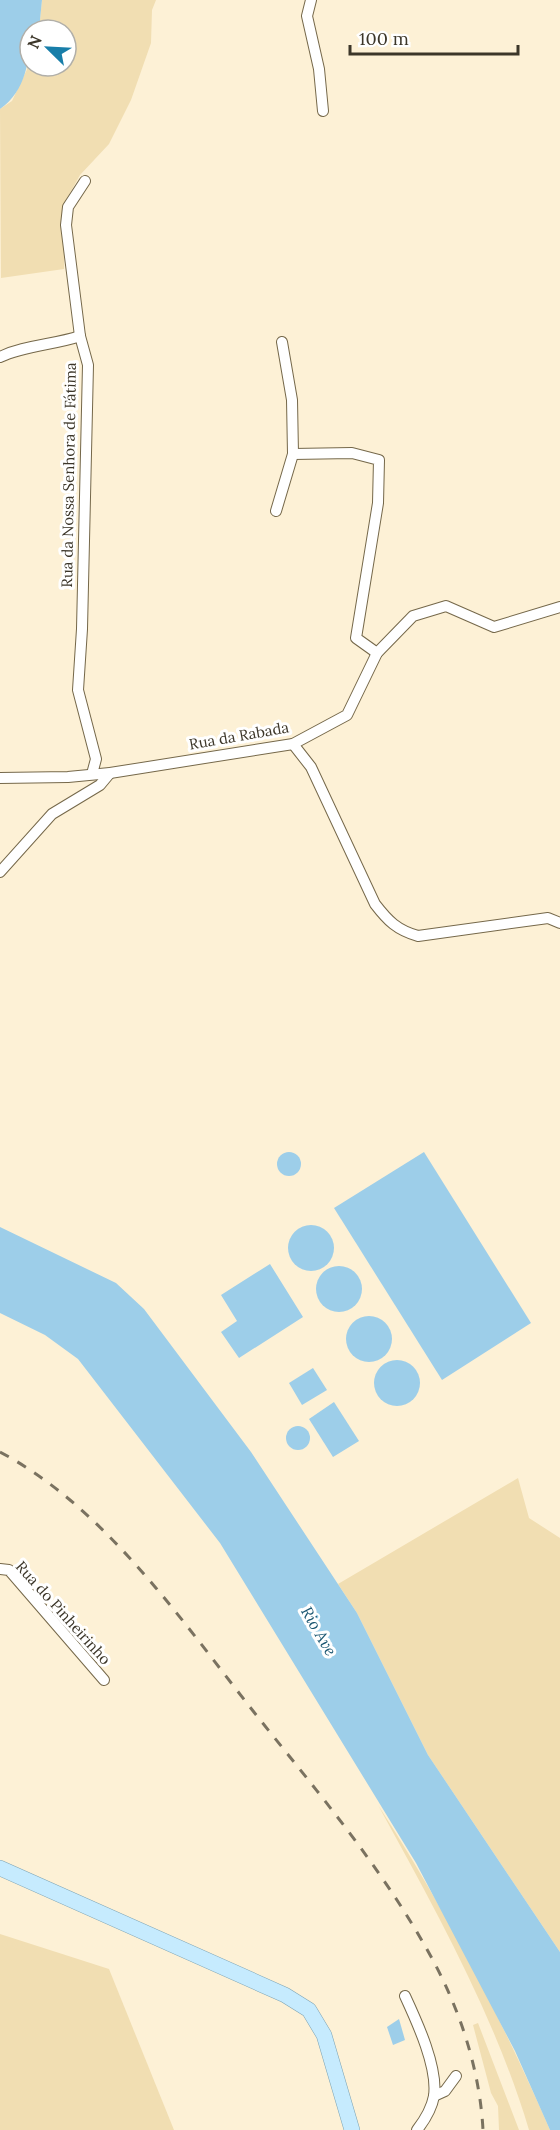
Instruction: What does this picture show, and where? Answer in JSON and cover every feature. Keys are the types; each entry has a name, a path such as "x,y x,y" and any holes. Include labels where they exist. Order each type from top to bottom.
{"main road":[{"path":"0,1868 285,1995 309,2010 324,2035 352,2130"}],"street":[{"path":"311,0 307,16 319,69 323,111"},
{"name":"Rua da Nossa Senhora de Fátima","path":"85,181 68,207 66,225 80,336 88,365 82,629 78,690 96,759 92,774"},
{"path":"0,357 22,349 80,336"},
{"path":"276,511 293,454 292,400 282,342"},
{"path":"293,454 352,453 379,460 378,504 356,638 377,652"},
{"name":"Rua da Rabada","path":"0,778 68,777 110,773 293,744 347,715 377,652 413,616 446,606 494,627 560,607"},
{"path":"293,744 311,766 375,904 388,921 400,931 418,936 548,918 560,923"},
{"path":"0,872 52,814 100,785 110,773"},
{"name":"Rua do Pinheirinho","path":"0,1569 9,1570 104,1680"},
{"path":"405,1996 424,2044 432,2072 434,2096 417,2130"},
{"path":"434,2096 445,2091 456,2076"}],"shaded area":[{"path":"42,0 156,0 152,10 151,43 131,100 109,144 80,175 65,202 64,269 1,278 0,109 12,101 23,78 78,78 78,18 40,18"},
{"path":"518,1478 529,1518 560,1538 560,1952 428,1755 357,1613 338,1584"},
{"path":"378,1805 426,1883 471,1964 550,2130 529,2130 499,2046 481,2004 442,1923"},
{"path":"0,1934 109,1969 174,2130 0,2130"},
{"path":"478,2023 519,2130 499,2130 498,2106 491,2093 473,2025"}],"water":[{"path":"0,0 42,0 40,18 18,18 18,78 23,78 16,93 0,109"},
{"path":"289,1152 297,1156 301,1164 297,1172 289,1176 281,1172 277,1164 281,1156"},
{"path":"424,1152 531,1323 442,1380 334,1208"},
{"path":"311,1225 320,1226 327,1232 333,1239 333,1257 327,1264 320,1270 311,1271 302,1270 295,1264 289,1257 288,1248 289,1239 295,1232 302,1226"},
{"name":"Rio Ave","path":"0,1227 116,1283 144,1309 251,1452 357,1613 428,1755 560,1952 560,2130 550,2130 515,2051 416,1863 220,1543 78,1359 45,1335 0,1313"},
{"path":"270,1264 303,1317 239,1358 221,1332 237,1321 221,1295"},
{"path":"339,1266 348,1267 355,1273 361,1280 361,1298 355,1305 348,1311 339,1312 330,1311 323,1305 317,1298 316,1289 317,1280 323,1273 330,1267"},
{"path":"369,1316 378,1317 385,1323 391,1330 391,1348 385,1355 378,1361 369,1362 360,1361 353,1355 347,1348 346,1339 347,1330 353,1323 360,1317"},
{"path":"397,1360 406,1361 413,1367 419,1374 419,1392 413,1399 406,1405 397,1406 388,1405 381,1399 375,1392 374,1383 375,1374 381,1367 388,1361"},
{"path":"313,1368 327,1390 302,1405 289,1383"},
{"path":"334,1402 359,1441 333,1457 309,1419"},
{"path":"298,1426 306,1430 310,1438 306,1446 298,1450 290,1446 286,1438 290,1430"},
{"path":"399,2019 405,2040 393,2045 387,2027"}],"railway":[{"path":"0,1452 38,1476 75,1504 141,1570 353,1837 417,1932 454,2005 474,2066 483,2130"}]}
